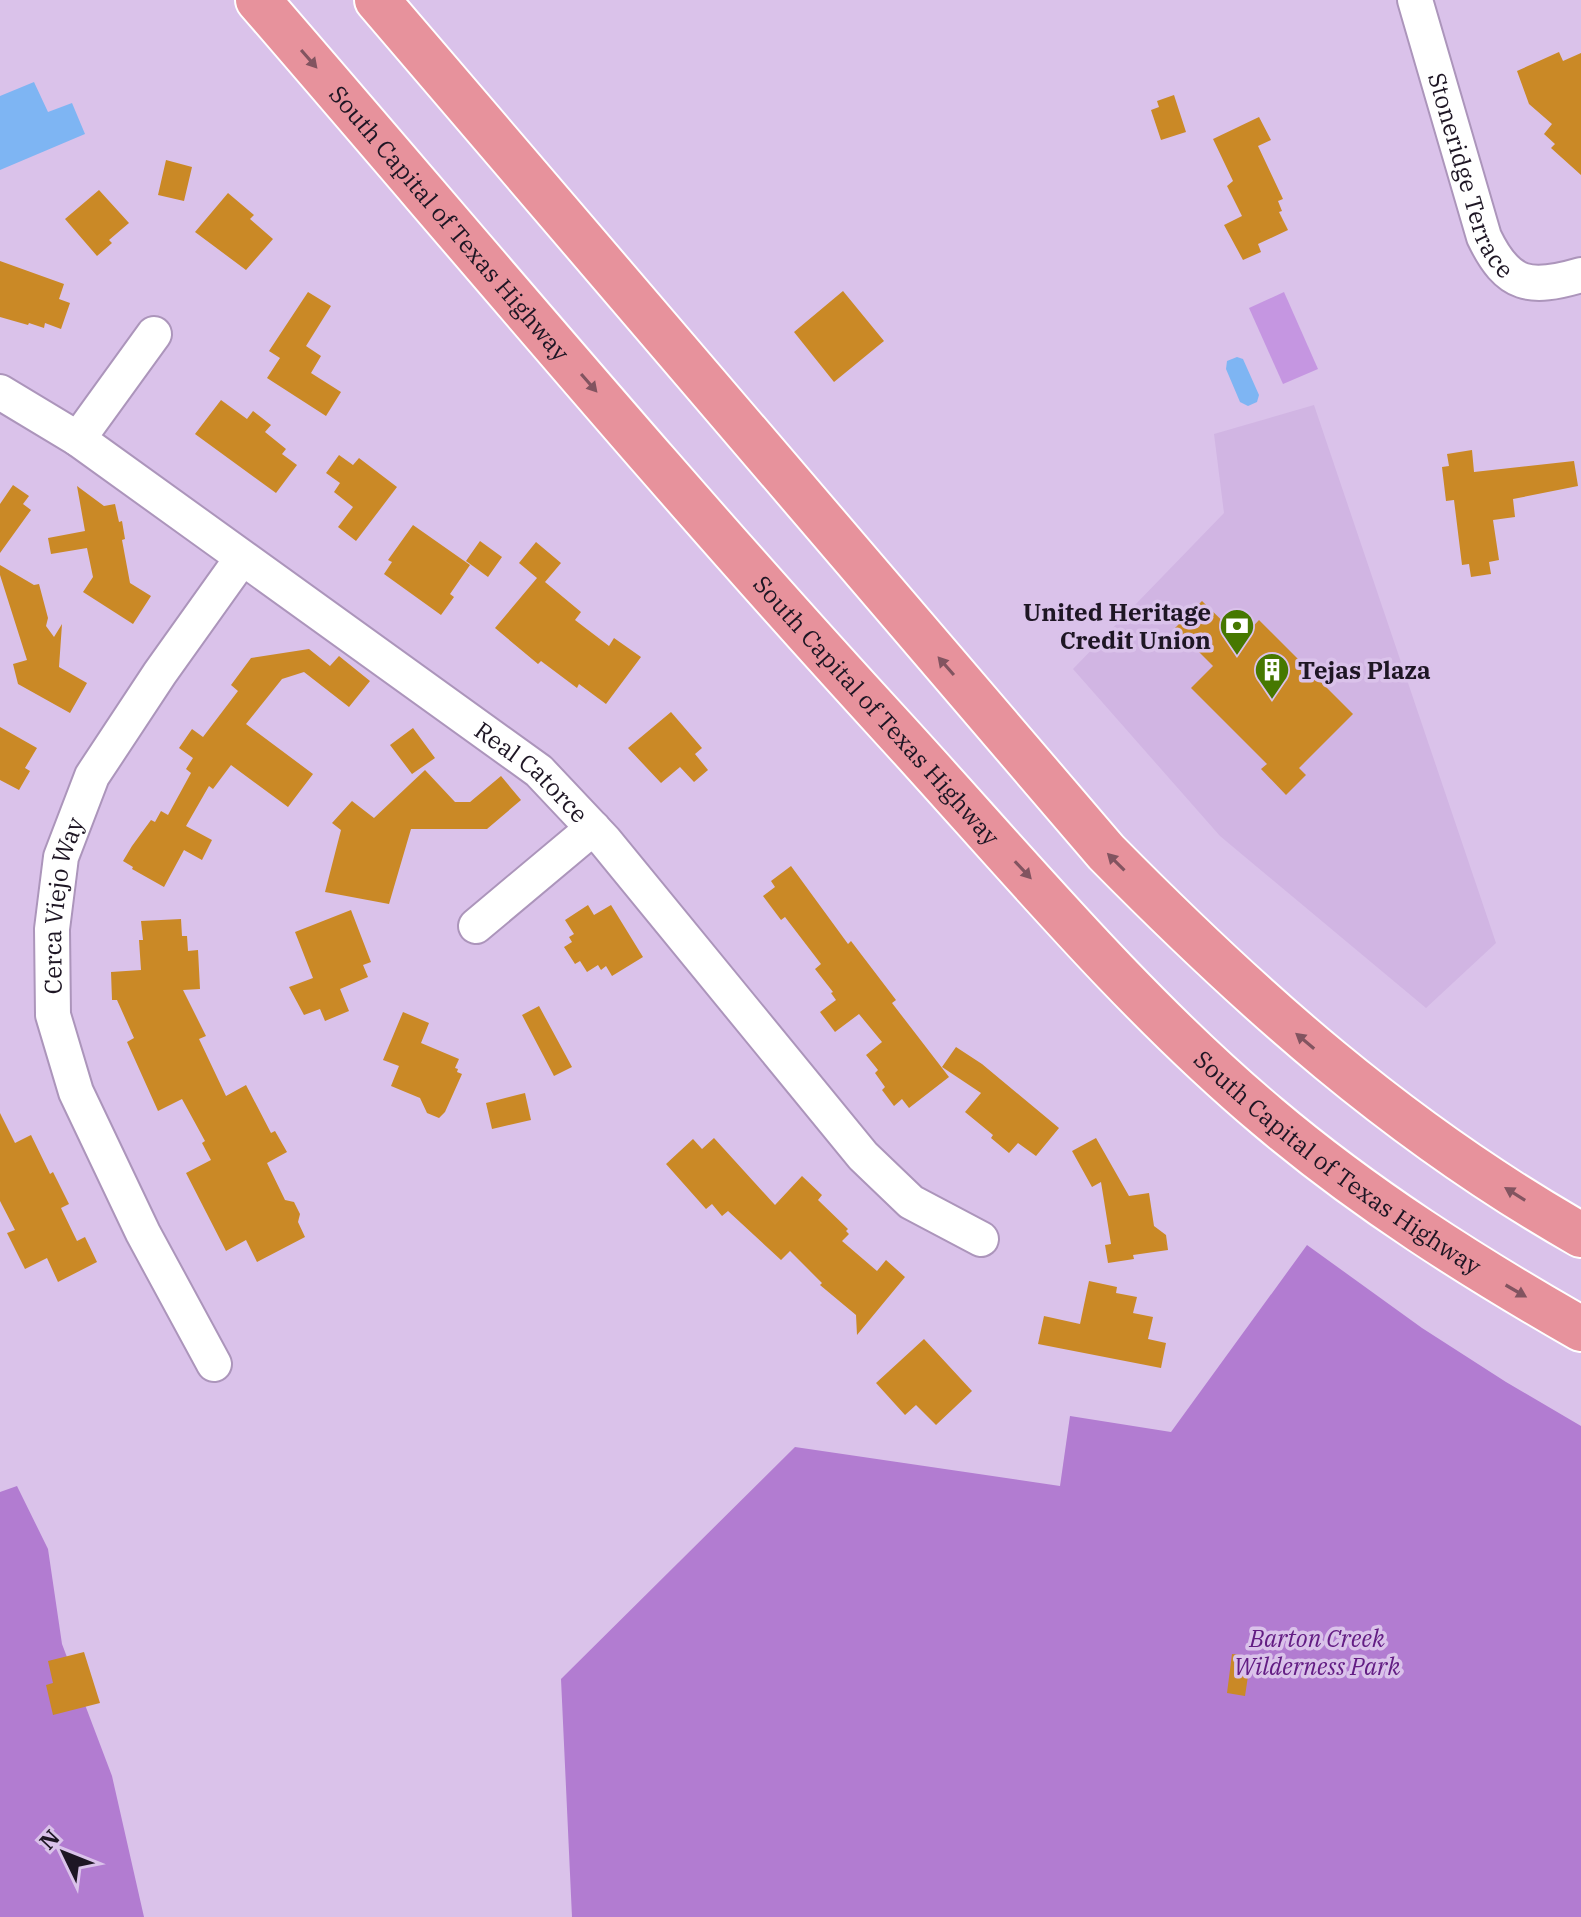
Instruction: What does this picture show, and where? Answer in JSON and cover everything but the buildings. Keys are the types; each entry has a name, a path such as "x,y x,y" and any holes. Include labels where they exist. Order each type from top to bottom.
{"highway":[{"name":"South Capital of Texas Highway","path":"258,0 784,609 1149,1007 1269,1118 1376,1201 1489,1276 1581,1329"},
{"path":"377,0 1116,863 1257,1000 1365,1091 1467,1165 1581,1235"}],"street":[{"name":"Stoneridge Terrace","path":"1415,0 1484,237 1496,261 1509,274 1526,282 1559,282 1581,275"},
{"path":"78,439 154,334"},
{"name":"Real Catorce","path":"0,392 78,439 539,771 593,828 863,1156 911,1202 981,1239"},
{"name":"Cerca Viejo Way","path":"214,1364 143,1233 76,1092 53,1015 52,929 61,857 92,776 242,558"},
{"path":"476,926 593,828"}],"shaded area":[{"path":"1284,292 1318,369 1283,384 1249,308"},
{"path":"1314,405 1496,943 1426,1008 1220,836 1073,669 1224,513 1214,434"}],"green space":[{"name":"Barton Creek Wilderness Park","path":"1307,1245 1422,1328 1581,1426 1581,1917 572,1917 561,1679 795,1447 1060,1486 1070,1416 1171,1432"},
{"path":"17,1486 48,1549 62,1644 112,1776 144,1917 0,1917 0,1492"}],"water":[{"path":"34,82 48,112 72,103 85,134 0,170 0,96"},
{"path":"1237,357 1243,359 1259,395 1257,402 1248,406 1240,402 1226,369 1227,361"}],"place":[{"name":"United Heritage Credit Union","path":"1237,657"},
{"name":"Tejas Plaza","path":"1272,701"}]}
